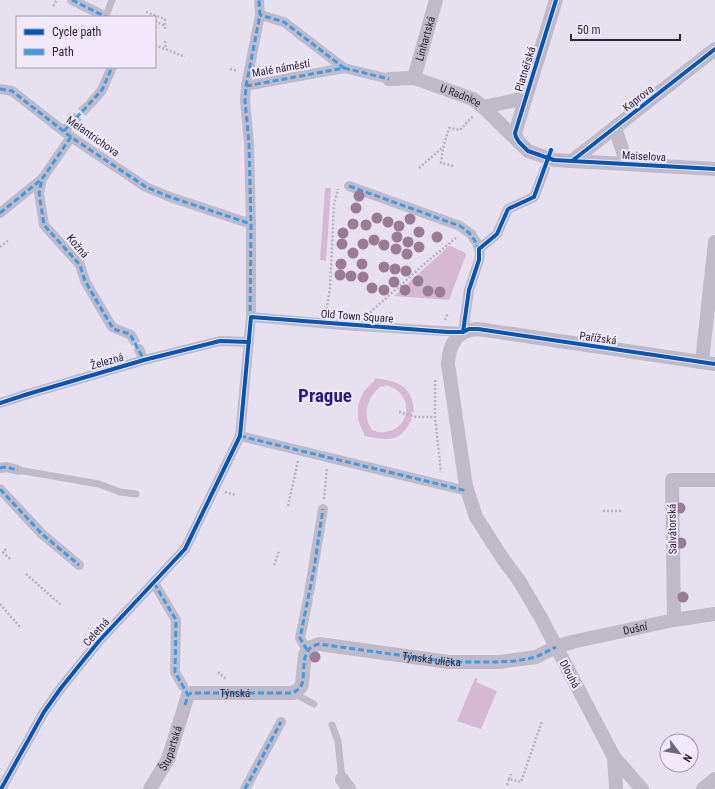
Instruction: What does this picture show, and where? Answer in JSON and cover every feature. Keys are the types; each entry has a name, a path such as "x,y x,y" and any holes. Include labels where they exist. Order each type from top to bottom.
{"street":[{"path":"72,0 104,16"},
{"name":"Malé náměstí","path":"259,0 260,15 246,86 344,68"},
{"name":"Linhartská","path":"414,78 436,0"},
{"name":"Platnéřská","path":"518,142 515,132 556,0"},
{"name":"Malé náměstí","path":"260,15 284,22 344,68 389,79"},
{"name":"Kaprova","path":"572,161 715,49"},
{"path":"91,103 102,90 112,68"},
{"name":"U Radnice","path":"389,79 414,78 467,96 478,102 528,151 554,160 572,161"},
{"path":"246,86 245,101 249,144 251,224 251,317 240,436 467,491 448,364 451,348 458,336 463,332 469,290 480,260 479,248 471,234 460,226 349,186"},
{"name":"Melantrichova","path":"0,90 12,91 67,134 146,187 175,199 251,224"},
{"path":"483,107 526,98"},
{"name":"Kožná","path":"71,123 67,134 42,179 39,193 44,225 80,265 85,281 112,327 131,336"},
{"name":"Maiselova","path":"614,128 627,164"},
{"name":"Maiselova","path":"572,161 715,169"},
{"path":"479,248 497,234 508,209 534,197 545,168"},
{"name":"Kožná","path":"0,213 42,179"},
{"path":"709,363 715,242"},
{"name":"Old Town Square","path":"251,317 463,332 470,329 478,329"},
{"name":"Pařížská","path":"478,329 709,363"},
{"name":"Železná","path":"0,403 144,360 220,341 249,342"},
{"path":"139,349 144,360"},
{"name":"Celetná","path":"1,789 44,712 61,688 99,641 154,584 185,549 240,436"},
{"path":"0,468 6,467 18,470"},
{"name":"Salvátorská","path":"674,620 672,480 715,480"},
{"path":"0,489 42,534 79,565"},
{"name":"Dlouhá","path":"467,491 476,517 520,582 614,757 642,789"},
{"path":"293,692 300,688 302,684 304,657 308,650 300,638 309,596 323,509"},
{"path":"154,584 176,620 176,672 185,695"},
{"name":"Dušní","path":"556,647 572,642 674,620 715,614"},
{"name":"Týnská ulička","path":"308,650 319,644 448,662 499,662 536,657 556,647"},
{"name":"Týnská","path":"185,695 191,693 293,692"},
{"name":"Štupartská","path":"150,789 168,759 185,695"},
{"path":"245,789 281,722"},
{"path":"614,757 616,789"},
{"path":"702,789 715,779"}],"lane":[{"path":"106,16 112,0"},
{"path":"18,470 99,484 120,492 136,494"},
{"path":"293,692 314,704"},
{"path":"332,725 338,741 346,784"}],"path":[{"path":"53,6 57,0"},
{"path":"146,12 156,16"},
{"path":"156,16 165,20 165,30"},
{"path":"156,22 165,26"},
{"path":"165,41 166,49"},
{"path":"156,45 185,57"},
{"path":"453,166 441,163 443,148 449,128 460,130 475,114 471,114"},
{"path":"419,168 443,148"},
{"path":"325,323 330,288 334,205 338,188 349,186"},
{"path":"363,319 456,238"},
{"path":"0,247 9,240"},
{"path":"435,373 436,417 441,478"},
{"path":"399,412 416,417 436,417"},
{"path":"288,506 300,451"},
{"path":"323,509 329,457"},
{"path":"603,511 621,511"},
{"path":"6,549 3,552 11,560"},
{"path":"274,565 278,552 283,554"},
{"path":"26,574 61,606"},
{"path":"0,604 20,628"},
{"path":"509,779 521,782 542,721"},
{"path":"507,785 511,774"}],"shaded area":[{"path":"325,188 331,189 326,261 320,260"},
{"path":"449,246 465,253 466,255 449,300 394,296"},
{"path":"375,378 397,383 407,390 410,395 414,412 412,412 412,419 403,433 398,436 380,439 364,436 358,420 358,405 364,391","holes":["385,385 396,389 406,404 406,413 403,421 397,427 388,431 377,432 372,430 367,418 369,401 381,386 385,387"]},
{"path":"475,678 478,679 476,682 497,691 481,729 457,721"}],"tunnel":[{"path":"71,123 91,103"},
{"path":"131,335 139,349"}],"marked path":[{"path":"72,0 104,16"},
{"path":"250,320 251,224 249,143 245,101 246,86 260,15 259,0"},
{"path":"246,86 344,68 284,22 260,15"},
{"path":"64,131 102,90 112,68"},
{"path":"344,68 389,79"},
{"path":"0,89 12,91 71,137 146,187 170,197 251,224"},
{"path":"71,137 42,179 39,193 44,225 80,265 85,281 113,329 130,334 144,360"},
{"path":"0,213 42,179"},
{"path":"349,186 460,226 472,237 479,251"},
{"path":"240,436 467,491"},
{"path":"0,468 6,467 18,470"},
{"path":"0,489 42,534 79,565"},
{"path":"307,650 300,638 314,569 323,509"},
{"path":"154,583 176,620 175,672 188,695"},
{"path":"185,705 188,695 191,693 293,693 300,688 302,684 304,660 308,650 319,644 449,662 516,661 536,657 556,647"},
{"path":"245,789 281,722"}],"cycle path":[{"path":"556,0 515,133 519,142 528,151 554,160 715,169"},
{"path":"572,161 715,49"},
{"path":"463,332 469,290 479,260 479,249 497,234 508,209 534,197 551,150"},
{"path":"1,789 44,712 61,688 99,641 185,549 240,436 251,317 448,332 463,332 469,329 478,329 715,364"},
{"path":"0,403 144,360 220,341 249,342"}],"district":[{"name":"Prague","path":"325,395"}]}
